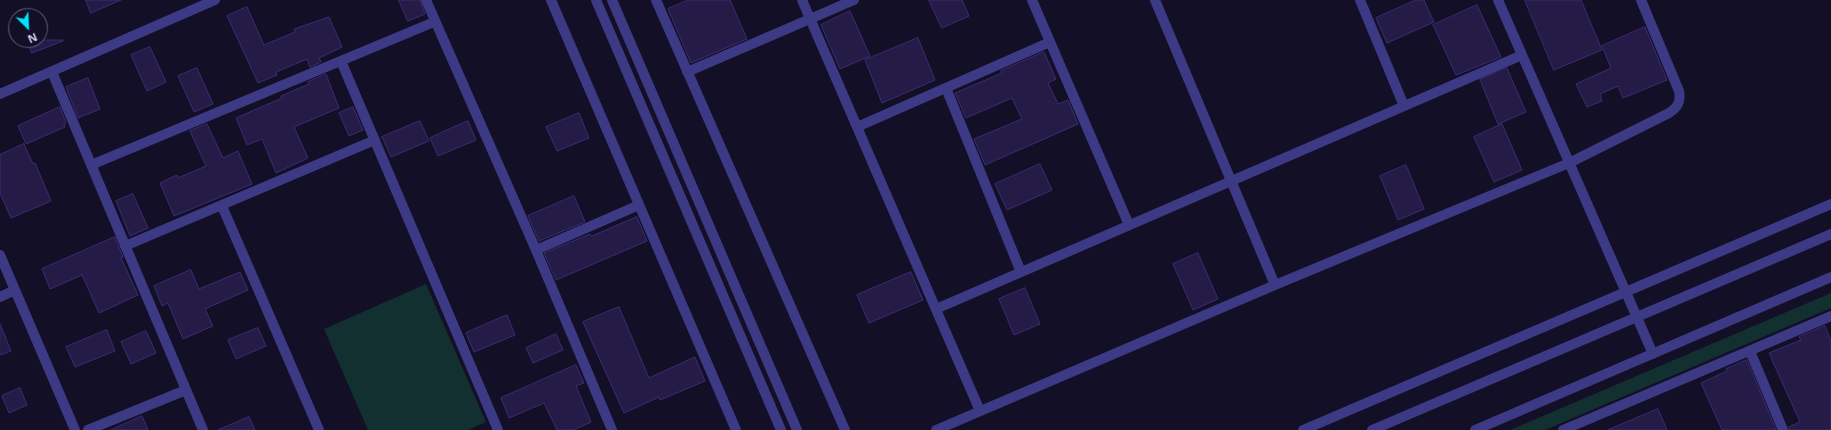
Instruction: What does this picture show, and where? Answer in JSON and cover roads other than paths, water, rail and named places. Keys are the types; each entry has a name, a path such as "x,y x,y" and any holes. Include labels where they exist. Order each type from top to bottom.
{"street":[{"path":"0,94 215,0"},
{"path":"426,0 434,22 536,250 612,430"},
{"path":"551,0 736,430"},
{"path":"596,0 781,430"},
{"path":"612,0 797,430"},
{"path":"656,0 845,430"},
{"path":"802,0 980,411"},
{"path":"687,72 854,0"},
{"path":"1032,0 1129,225"},
{"path":"1155,0 1275,285"},
{"path":"1360,0 1404,106"},
{"path":"1498,0 1653,354"},
{"path":"936,430 1275,285 1569,163 1669,113 1676,108 1680,100 1680,91 1641,0"},
{"path":"91,165 434,22"},
{"path":"857,127 1050,42"},
{"path":"936,309 1522,55"},
{"path":"341,61 497,430"},
{"path":"52,72 203,430"},
{"path":"946,88 1022,272"},
{"path":"125,246 375,140"},
{"path":"1303,430 1831,204"},
{"path":"536,250 639,205"},
{"path":"222,206 318,430"},
{"path":"1372,430 1831,234"},
{"path":"0,254 75,430"},
{"path":"1475,430 1831,277"},
{"path":"0,297 16,290"},
{"path":"1563,430 1831,316"},
{"path":"1750,351 1783,430"},
{"path":"88,430 186,390"}]}
